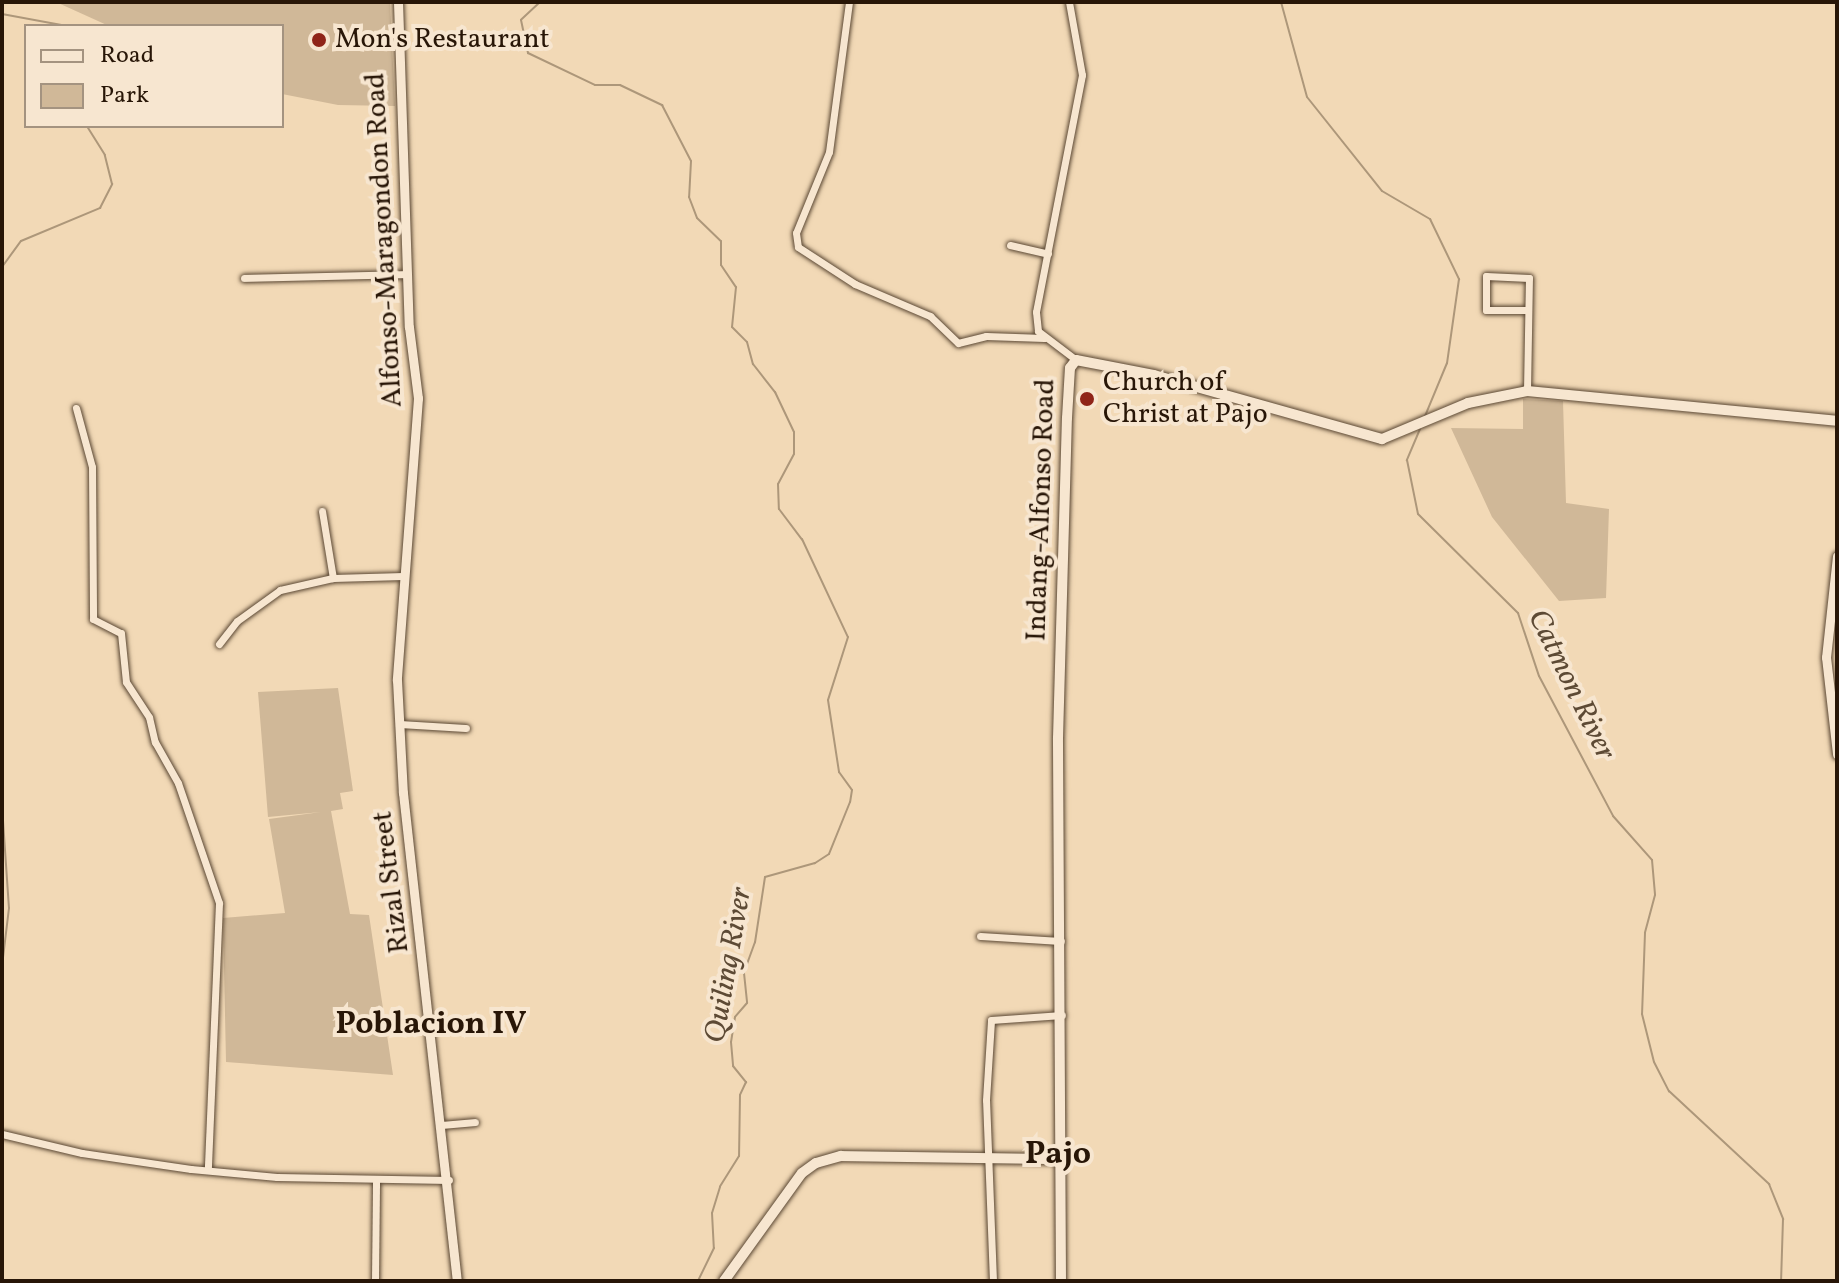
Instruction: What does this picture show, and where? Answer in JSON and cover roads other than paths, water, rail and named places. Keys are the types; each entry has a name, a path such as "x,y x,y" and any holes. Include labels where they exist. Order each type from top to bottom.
{"main road":[{"name":"Indang-Alfonso Road","path":"1061,1281 1062,1015 1058,738 1067,418 1070,368 1076,360 1154,375 1367,437 1391,438 1496,394 1527,391 1837,421"},
{"path":"724,1281 802,1173 816,1163 841,1156 1061,1159"}],"street":[{"name":"Alfonso-Maragondon Road","path":"398,2 407,274 418,398 409,477"},
{"path":"849,2 829,152 796,233 798,247 855,284 930,316 958,343 986,336 1044,338 1076,360"},
{"path":"1044,338 1036,312 1082,75 1069,2"},
{"path":"1010,245 1048,254"},
{"path":"244,278 407,274"},
{"path":"1527,391 1529,278 1486,276 1486,310 1528,310"},
{"path":"76,408 92,467 93,619 121,633 126,682 149,717 155,742 178,783 219,903 208,1170"},
{"name":"Rizal Street","path":"409,477 399,724 449,1180 457,1281"},
{"path":"322,511 333,578"},
{"path":"1837,556 1826,657 1837,754"},
{"path":"219,644 247,612 280,590 333,578 403,576"},
{"path":"399,724 466,728"},
{"path":"980,936 1061,941"},
{"path":"993,1281 992,1158 986,1100 991,1020 1062,1015"},
{"path":"442,1125 475,1122"},
{"path":"2,1134 82,1153 208,1170 376,1180 449,1180"},
{"path":"375,1281 376,1180"}],"waterway":[{"name":"Quiling River","path":"540,2 521,20 528,53 595,85 620,85 662,105 691,161 689,197 697,218 721,241 721,265 736,287 732,327 747,342 753,364 775,392 794,432 794,454 778,484 779,509 802,539 848,637 828,700 839,772 852,790 850,802 829,854 815,863 765,877 755,942 744,973 747,1003 735,1017 731,1042 733,1066 746,1082 740,1095 739,1156 720,1187 712,1213 714,1248 698,1281"},
{"name":"Catmon River","path":"1281,2 1307,97 1382,191 1430,219 1459,279 1447,363 1425,416"},
{"path":"2,14 56,24"},
{"path":"2,267 21,241 100,208 112,184 105,155 88,128"},
{"name":"Catmon River","path":"1420,429 1407,460 1418,514 1518,613 1539,676 1613,816 1652,860 1655,895 1645,933 1642,1014 1654,1062 1669,1091 1769,1184 1783,1219 1781,1281"},
{"path":"2,806 9,908 2,966"}],"place":[{"name":"Mon's Restaurant","path":"319,40"},
{"name":"Church of Christ at Pajo","path":"1087,399"}],"district":[{"name":"Poblacion IV","path":"431,1025"},
{"name":"Pajo","path":"1058,1155"}]}
